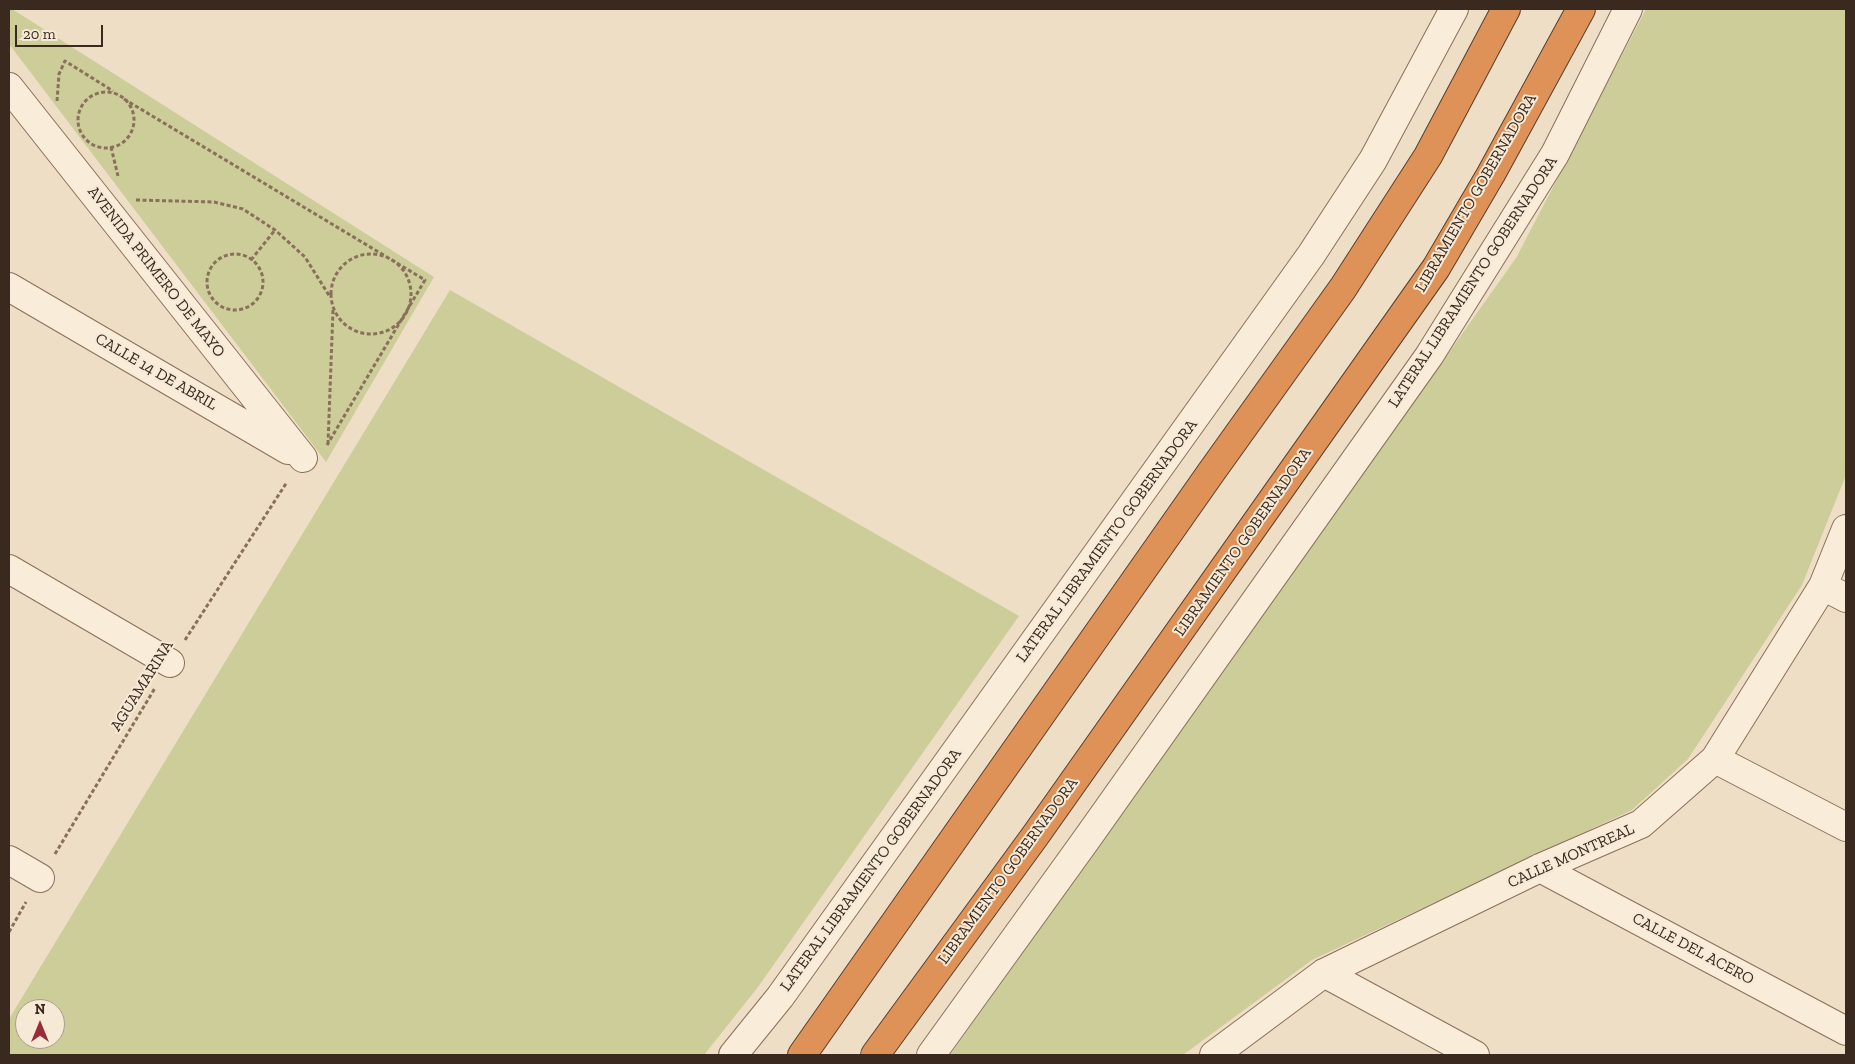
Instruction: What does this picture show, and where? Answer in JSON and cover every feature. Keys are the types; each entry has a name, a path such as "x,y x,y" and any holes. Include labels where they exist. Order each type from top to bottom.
{"highway":[{"path":"802,1055 1206,479 1343,288 1428,156 1506,9"},
{"name":"LIBRAMIENTO GOBERNADORA","path":"875,1055 1034,836 1436,268 1581,9"}],"street":[{"name":"LATERAL LIBRAMIENTO GOBERNADORA","path":"733,1055 780,997 1311,255 1373,160 1454,9"},
{"name":"LATERAL LIBRAMIENTO GOBERNADORA","path":"931,1055 1429,356 1555,154 1628,9"},
{"name":"AVENIDA PRIMERO DE MAYO","path":"9,86 303,458"},
{"name":"CALLE 14 DE ABRIL","path":"9,287 303,458"},
{"name":"CALLE MONTREAL","path":"1214,1055 1324,972 1540,868 1641,824 1715,758 1835,592 1846,529"},
{"path":"9,569 170,663"},
{"path":"1715,758 1846,827"},
{"path":"9,860 40,878"},
{"name":"CALLE DEL ACERO","path":"1540,868 1846,1031"},
{"path":"1324,972 1475,1055"}],"path":[{"path":"56,104 59,74 65,61 124,99 425,280 328,444 303,458"},
{"path":"116,93 97,93 88,98 82,105 78,114 78,124 87,140 94,145 111,147 127,139 132,131 134,114 130,105 124,99"},
{"path":"111,147 120,183"},
{"path":"133,200 214,202 243,209 275,230 306,257 331,299"},
{"path":"251,260 275,230"},
{"path":"234,254 251,260 262,274 261,292 256,300 250,306 232,310 214,302 207,285 207,276 217,260 234,254"},
{"path":"328,444 333,309 331,286 335,275 342,265 352,258 364,254 377,254 389,257 399,264 406,273 410,284 410,302 404,318 384,332 372,334 349,328 333,309"},
{"name":"AGUAMARINA","path":"9,932 170,663 303,458"}],"green space":[{"path":"9,9 12,9 434,277 326,462 9,44"},
{"path":"1646,9 1846,9 1846,475 1802,585 1688,759 1632,810 1312,960 1183,1055 950,1055 1516,258"},
{"path":"450,290 1019,616 758,987 704,1055 9,1055 9,1019 15,1009 15,1049 65,1049 65,999 21,999"}]}
